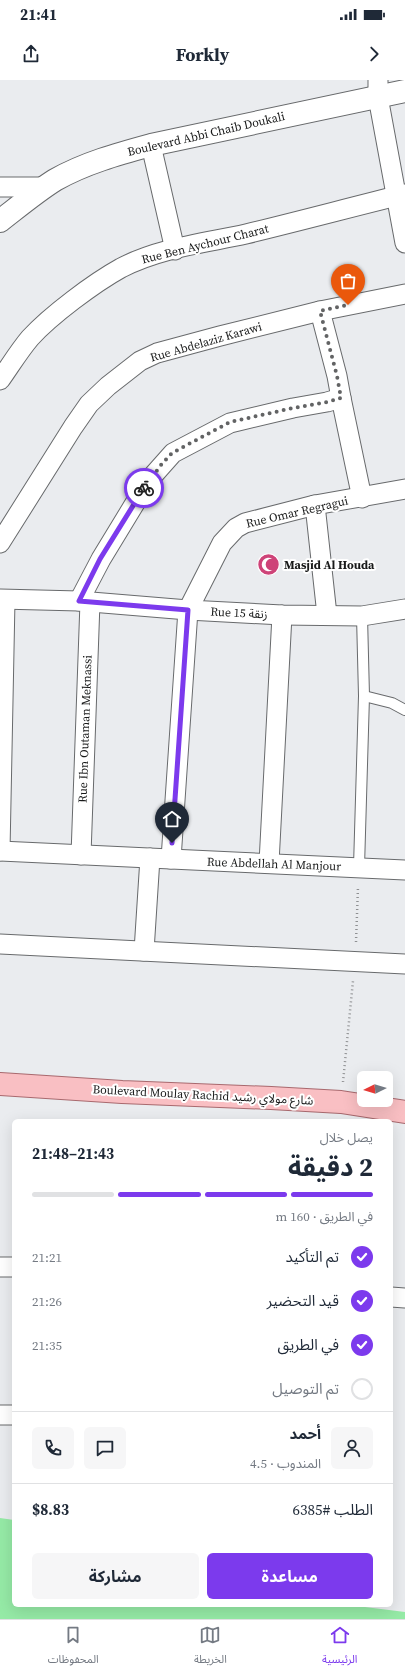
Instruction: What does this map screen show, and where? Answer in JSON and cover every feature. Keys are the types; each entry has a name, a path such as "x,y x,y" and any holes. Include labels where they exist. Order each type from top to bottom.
{"main road":[{"name":"Boulevard Moulay Rachid شارع مولاي رشيد","path":"0,1084 114,1092 341,1102 405,1112"}],"street":[{"name":"Boulevard Abbi Chaib Doukali","path":"0,221 45,187 77,169 151,145 378,88 405,91"},
{"path":"378,88 400,195 405,243"},
{"path":"151,145 175,250"},
{"path":"0,187 45,187"},
{"name":"Rue Ben Aychour Charat","path":"0,380 32,337 45,324 91,288 121,268 143,259 175,250 335,213 400,195"},
{"name":"Rue Abdelaziz Karawi","path":"0,543 89,404 108,386 140,361 157,353 320,311 405,294"},
{"path":"320,311 337,376 362,498"},
{"path":"85,602 100,559 149,480 172,453 230,422 341,398"},
{"name":"Rue Omar Regragui","path":"188,610 222,543 236,528 245,523 315,505 362,498 405,489"},
{"path":"315,505 327,616"},
{"path":"0,851 2,599"},
{"name":"Rue 15 زنقة","path":"2,599 85,602 188,610 282,615 362,616 405,609"},
{"name":"Rue Ibn Outaman Meknassi","path":"81,855 85,602"},
{"path":"171,859 188,610"},
{"path":"269,864 282,615"},
{"name":"Rue Abdellah Al Manjour","path":"0,851 405,870"},
{"path":"144,951 150,858"},
{"path":"0,944 405,964"},
{"path":"0,1267 12,1267"},
{"path":"393,1297 405,1298"},
{"path":"0,1415 12,1415"}],"lane":[{"path":"359,867 364,696 362,616"},
{"path":"364,696 392,703 405,710"}],"path":[{"path":"341,1102 346,1054"}],"green space":[{"path":"0,1518 12,1520 12,1607 365,1607 405,1612 405,1619 0,1619"}],"way so far":[{"path":"144,488 172,453 230,422 341,398 337,376 320,311 348,305"}],"place":[{"name":"Masjid Al Houda","path":"268,565"}],"route":[{"path":"144,488 100,559 79,601 188,610 172,843"}]}
